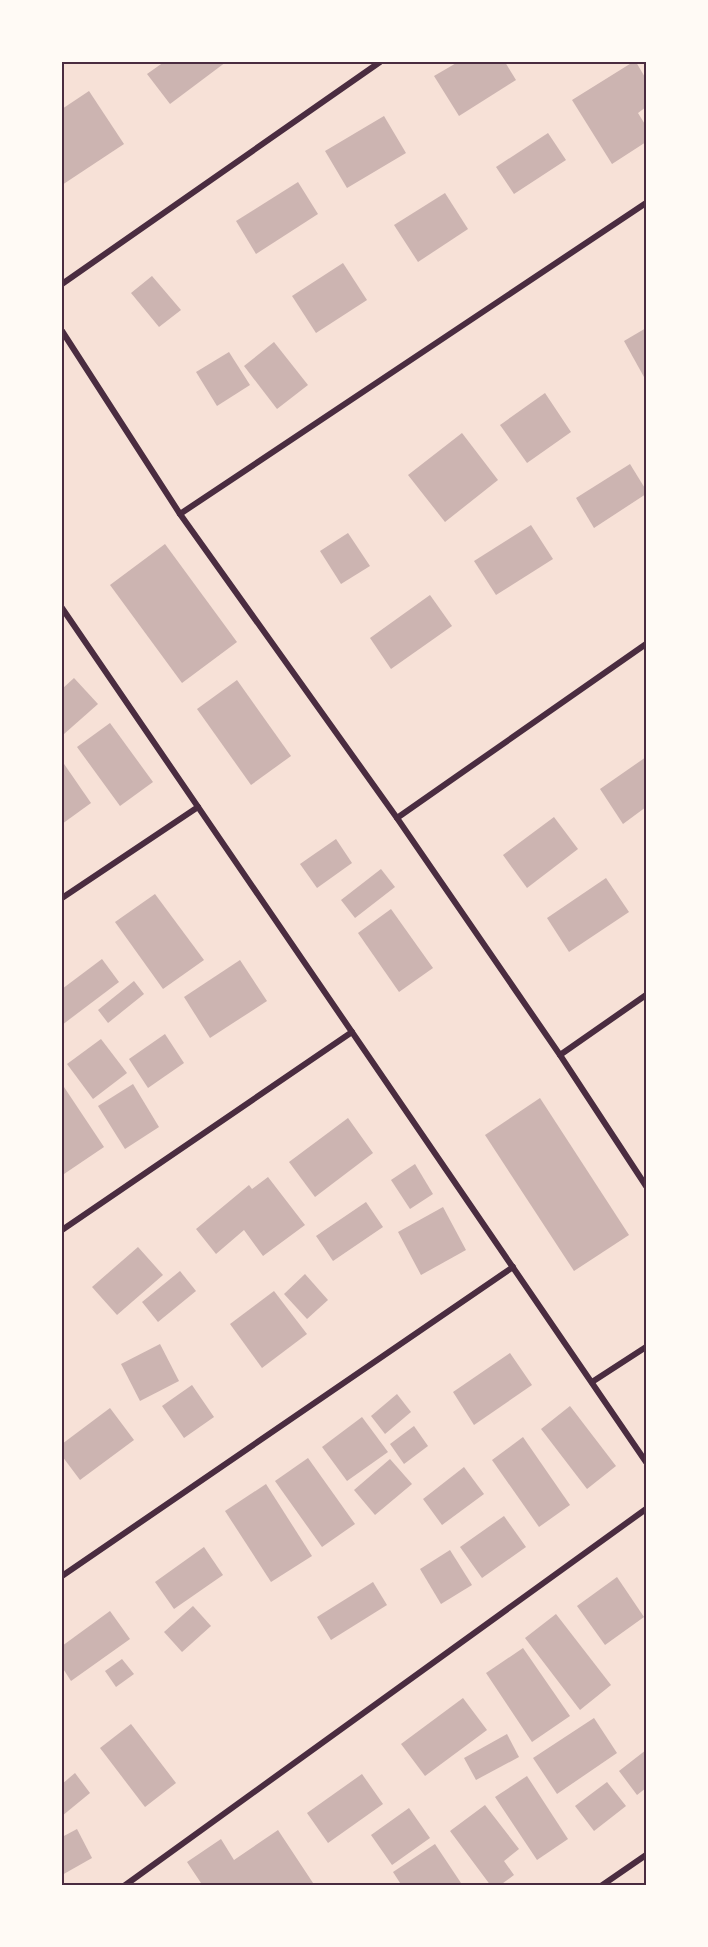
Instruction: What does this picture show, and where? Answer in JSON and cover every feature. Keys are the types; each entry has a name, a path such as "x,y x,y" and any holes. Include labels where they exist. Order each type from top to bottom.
{"street":[{"path":"62,285 380,62"},
{"path":"180,514 646,203"},
{"path":"62,331 180,514 397,818 560,1055 646,1186"},
{"path":"62,608 646,1462"},
{"path":"397,818 646,644"},
{"path":"62,898 198,807"},
{"path":"560,1055 646,995"},
{"path":"62,1230 352,1032"},
{"path":"62,1576 513,1267"},
{"path":"592,1382 646,1347"},
{"path":"124,1886 646,1509"},
{"path":"601,1886 646,1855"}],"building":[{"path":"164,62 226,62 170,104 147,74"},
{"path":"458,62 505,62 516,80 459,116 434,76"},
{"path":"636,62 646,79 646,107 638,113 646,126 646,142 612,164 572,100"},
{"path":"89,91 124,144 62,185 62,109"},
{"path":"384,116 406,153 347,188 325,151"},
{"path":"548,133 566,160 514,194 496,167"},
{"path":"298,182 318,214 256,254 236,221"},
{"path":"445,193 468,229 418,262 394,225"},
{"path":"343,263 367,300 316,333 292,296"},
{"path":"152,276 181,310 159,327 131,293"},
{"path":"646,328 646,375 644,377 624,341"},
{"path":"274,342 308,385 277,409 244,366"},
{"path":"229,352 250,385 217,406 196,372"},
{"path":"545,393 571,432 527,463 500,425"},
{"path":"462,433 498,480 445,522 408,475"},
{"path":"630,464 646,490 646,494 594,528 576,498"},
{"path":"531,525 553,559 496,595 474,561"},
{"path":"348,533 370,566 341,584 320,551"},
{"path":"165,544 237,642 182,683 110,585"},
{"path":"430,595 452,626 391,669 370,638"},
{"path":"74,678 98,704 64,734 62,730 62,689"},
{"path":"237,680 291,756 251,785 197,709"},
{"path":"110,723 153,782 120,806 77,747"},
{"path":"646,757 646,807 623,824 600,789"},
{"path":"62,761 91,803 62,824"},
{"path":"554,817 578,849 527,888 503,855"},
{"path":"336,839 352,863 317,888 300,864"},
{"path":"381,869 395,887 355,918 341,900"},
{"path":"606,878 629,912 569,952 547,918"},
{"path":"155,894 204,960 163,989 115,922"},
{"path":"391,909 433,968 399,992 358,933"},
{"path":"102,959 119,982 62,1025 62,989"},
{"path":"240,960 267,1001 210,1038 184,997"},
{"path":"134,981 144,994 108,1023 98,1010"},
{"path":"165,1034 184,1063 148,1088 129,1059"},
{"path":"101,1039 127,1073 93,1099 67,1064"},
{"path":"62,1084 104,1147 64,1174 62,1171"},
{"path":"133,1084 159,1127 125,1149 98,1106"},
{"path":"540,1098 629,1235 574,1271 485,1135"},
{"path":"348,1118 373,1153 315,1197 289,1162"},
{"path":"415,1164 433,1194 410,1209 391,1180"},
{"path":"268,1177 305,1225 263,1256 244,1230 216,1254 196,1229 249,1185 252,1189"},
{"path":"366,1202 383,1227 333,1261 316,1236"},
{"path":"443,1207 466,1250 421,1275 398,1232"},
{"path":"138,1247 163,1275 117,1315 92,1287"},
{"path":"180,1271 196,1291 158,1322 142,1302"},
{"path":"305,1274 328,1300 307,1319 284,1294"},
{"path":"274,1291 307,1334 262,1368 230,1324"},
{"path":"160,1344 179,1381 140,1401 121,1364"},
{"path":"510,1353 532,1385 474,1425 453,1392"},
{"path":"192,1385 214,1417 184,1438 162,1406"},
{"path":"397,1394 411,1412 385,1434 371,1416"},
{"path":"570,1406 616,1466 587,1489 541,1429"},
{"path":"110,1408 134,1440 80,1480 62,1456 62,1444"},
{"path":"362,1417 388,1452 347,1481 322,1447"},
{"path":"414,1426 428,1446 404,1464 390,1444"},
{"path":"523,1437 570,1505 539,1527 492,1460"},
{"path":"308,1458 355,1524 322,1547 275,1481"},
{"path":"390,1459 412,1484 375,1515 354,1490"},
{"path":"464,1467 484,1494 442,1525 423,1499"},
{"path":"266,1484 312,1556 271,1582 225,1511"},
{"path":"504,1516 526,1547 482,1578 460,1547"},
{"path":"204,1547 223,1575 174,1609 155,1582"},
{"path":"450,1550 472,1585 441,1604 420,1569"},
{"path":"617,1577 644,1617 605,1645 577,1606"},
{"path":"373,1582 387,1605 331,1640 317,1617"},
{"path":"193,1606 211,1626 182,1652 164,1632"},
{"path":"110,1611 130,1639 71,1681 62,1667 62,1646"},
{"path":"556,1614 611,1685 580,1710 525,1638"},
{"path":"523,1648 570,1716 532,1742 486,1673"},
{"path":"122,1659 134,1674 116,1687 105,1671"},
{"path":"463,1698 487,1730 425,1776 401,1744"},
{"path":"594,1718 617,1753 557,1794 533,1758"},
{"path":"131,1724 176,1783 145,1807 100,1748"},
{"path":"507,1734 519,1757 476,1780 464,1758"},
{"path":"646,1750 646,1788 637,1795 619,1771"},
{"path":"75,1773 90,1793 62,1816 62,1784"},
{"path":"362,1774 383,1804 328,1843 307,1813"},
{"path":"527,1776 568,1839 537,1860 495,1797"},
{"path":"607,1782 626,1806 594,1831 575,1806"},
{"path":"485,1805 519,1849 504,1861 514,1875 499,1886 491,1886 450,1831"},
{"path":"409,1808 430,1838 392,1865 371,1835"},
{"path":"77,1829 92,1858 62,1875 62,1837"},
{"path":"278,1830 315,1886 203,1886 187,1862 221,1839 234,1860"},
{"path":"435,1844 463,1886 402,1886 393,1872"}]}
